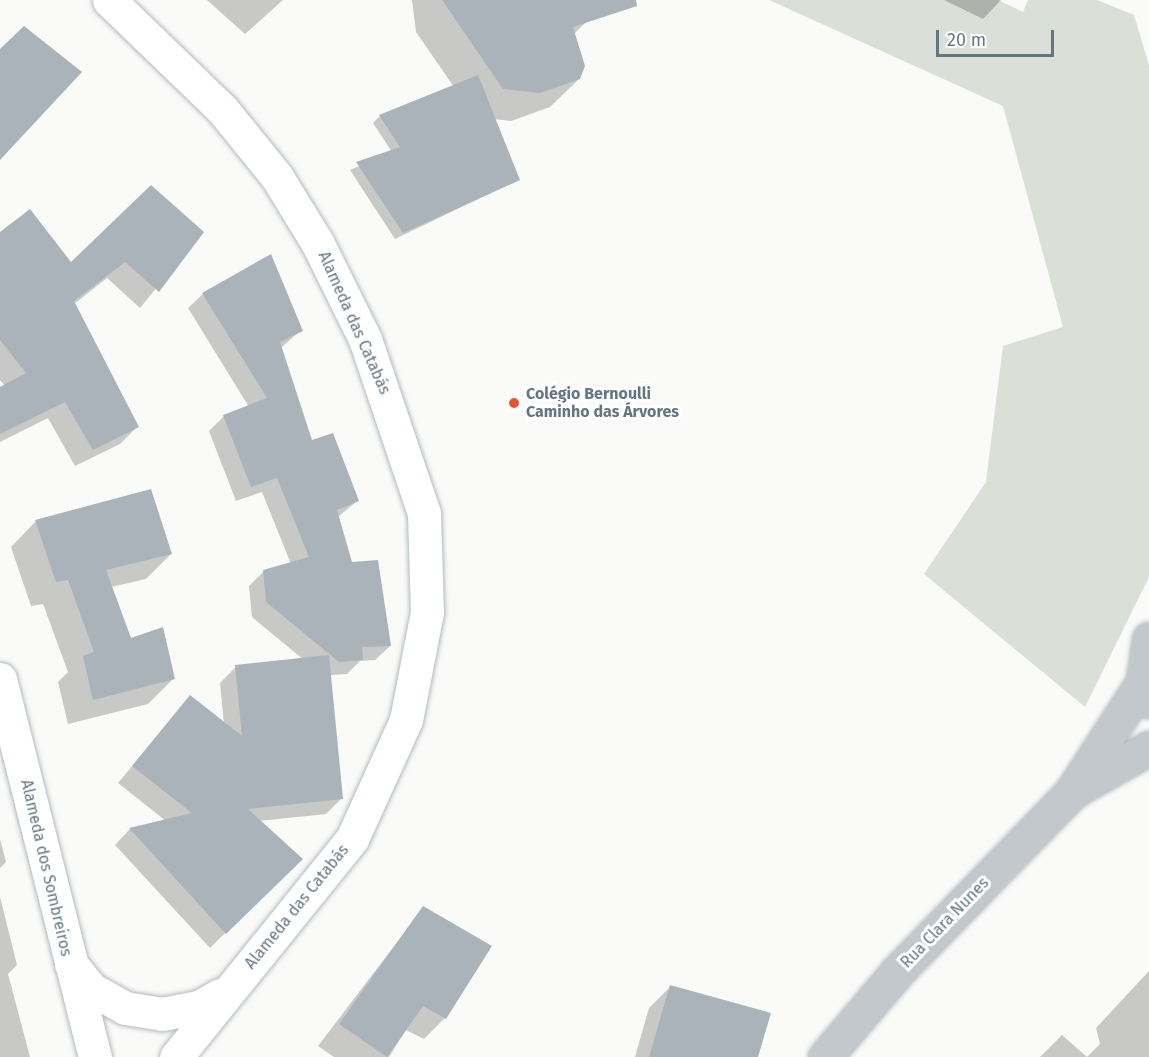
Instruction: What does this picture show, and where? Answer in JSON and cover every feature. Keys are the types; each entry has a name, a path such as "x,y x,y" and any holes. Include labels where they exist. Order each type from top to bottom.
{"street":[{"name":"Alameda das Catabás","path":"109,0 222,109 277,177 312,235 365,339 424,513 427,612 406,720 352,839 176,1057"},
{"path":"1146,692 1149,639"},
{"name":"Alameda dos Sombreiros","path":"0,679 68,959 95,1057"},
{"name":"Rua Clara Nunes","path":"825,1057 898,971 1071,793 1146,692"},
{"name":"Rua Clara Nunes","path":"1071,793 1149,748"},
{"name":"Alameda das Catabás","path":"68,959 92,989 125,1008 162,1014 199,1007 231,987"}],"shaded area":[{"path":"769,0 998,0 1023,12 1028,0 1097,0 1134,15 1149,65 1149,577 1085,707 924,574 986,482 1003,346 1063,327 1003,106"}],"building":[{"path":"442,0 636,0 637,6 573,27 585,66 580,79 540,93 503,89"},
{"path":"24,26 82,72 0,160 0,49"},
{"path":"478,75 520,180 403,233 356,162 400,147 379,115"},
{"path":"151,185 204,232 159,292 125,262 74,301 139,427 93,450 65,402 0,434 0,387 26,373 0,340 0,232 30,209 71,262"},
{"path":"271,254 303,331 280,342 312,440 333,433 359,501 337,510 352,562 378,560 391,646 362,647 363,660 339,662 266,602 263,570 309,557 277,478 251,487 223,415 267,398 202,293"},
{"path":"151,489 172,554 106,570 131,638 163,627 175,679 93,700 83,656 94,652 68,580 56,582 35,520"},
{"path":"329,655 343,799 248,809 303,859 226,934 129,828 192,813 132,766 190,695 242,736 235,665"},
{"path":"423,906 492,946 446,1019 423,1006 387,1057 339,1024"},
{"path":"670,985 771,1013 758,1057 649,1057"}],"place":[{"name":"Colégio Bernoulli Caminho das Árvores","path":"514,403"}]}
